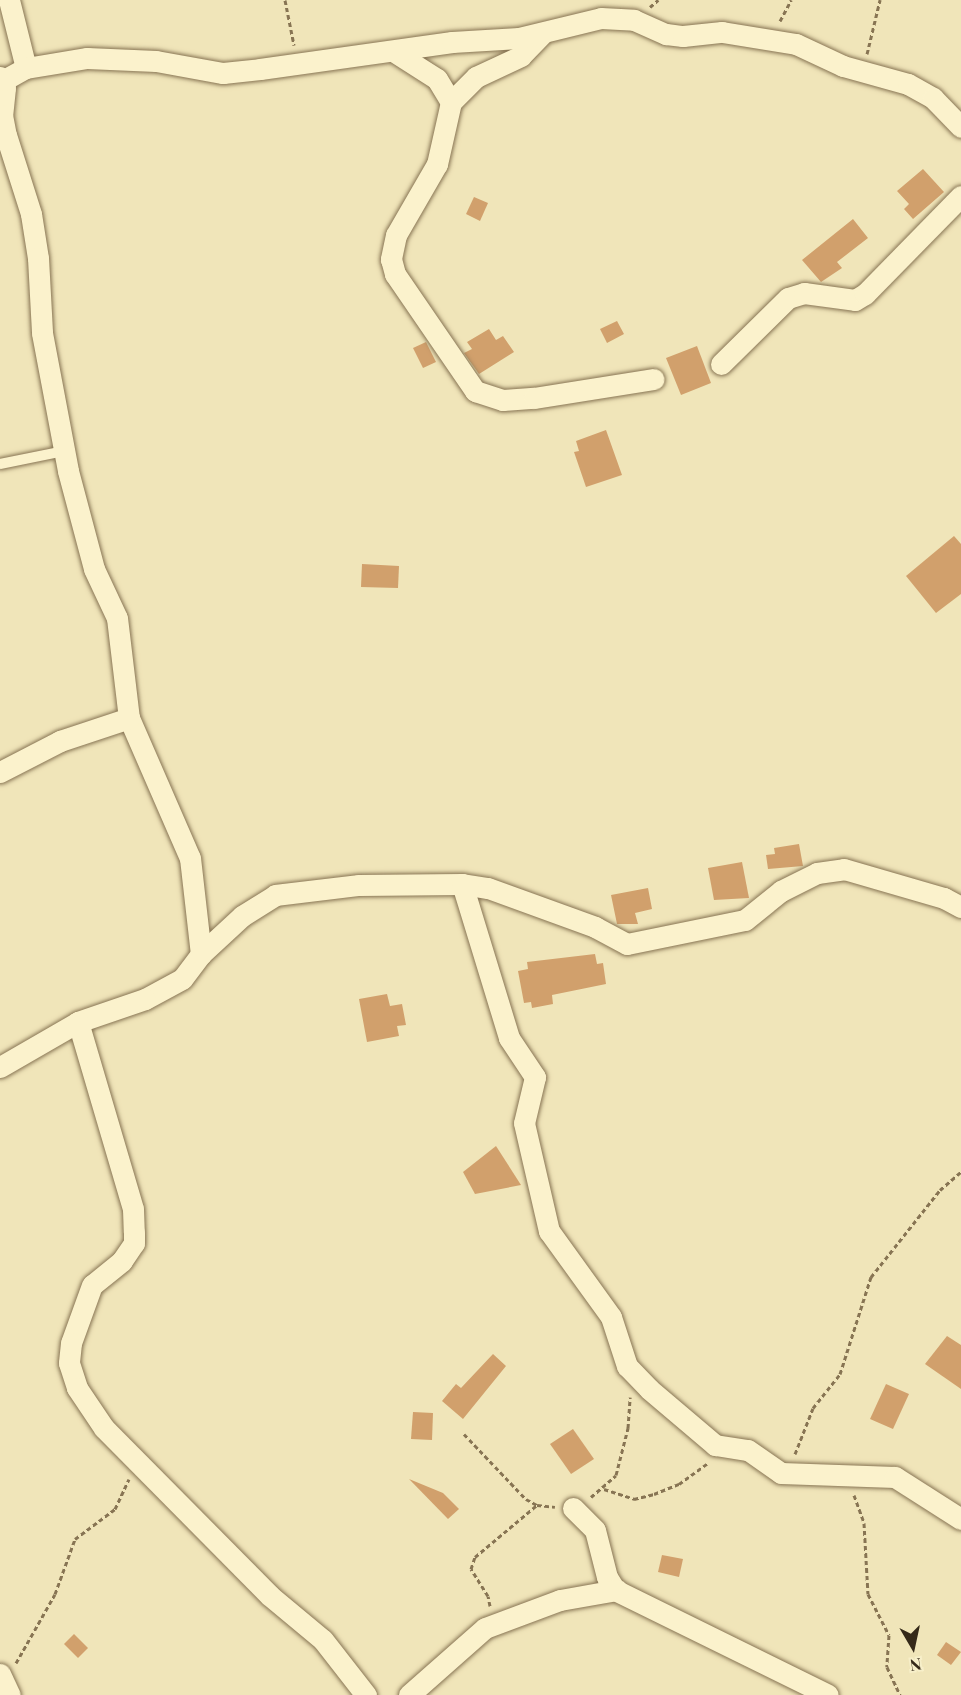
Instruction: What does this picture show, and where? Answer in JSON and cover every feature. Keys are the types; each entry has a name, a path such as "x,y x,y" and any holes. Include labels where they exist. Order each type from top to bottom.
{"street":[{"path":"9,0 17,45 26,68"},
{"path":"201,954 190,858 129,718 117,618 94,569 64,451 42,333 38,258 30,214 2,115 2,78 26,68 87,58 122,58 223,73 299,61 542,34 601,18 634,20 666,34 683,36 722,32 796,44 863,72 909,84 933,98 961,127"},
{"path":"542,34 521,56 476,76 452,102 437,164 396,235 391,259 405,294 462,377 476,391 504,400 654,379"},
{"path":"393,51 437,79 452,102"},
{"path":"721,364 788,298 804,293 855,300 865,294 961,196"},
{"path":"0,772 60,741 129,718"},
{"path":"0,1068 78,1022 145,999 173,984 196,965 201,954 242,916 275,895 359,885 462,884 507,894 595,927 627,944 745,920 782,891 817,873 844,869 944,898 961,907"},
{"path":"462,884 509,1038 535,1077 524,1123 549,1231 611,1317 627,1366 701,1437 715,1445 756,1454 781,1473 902,1479 961,1519"},
{"path":"78,1022 133,1209 134,1232 134,1243 122,1261 92,1285 69,1363 87,1407 269,1595 323,1640 366,1695"},
{"path":"573,1508 592,1524 607,1577 617,1590 828,1695"},
{"path":"409,1695 485,1628 560,1600 617,1590"}],"lane":[{"path":"0,464 64,451"}],"path":[{"path":"285,0 299,61"},
{"path":"771,39 791,0"},
{"path":"863,72 880,0"},
{"path":"781,1473 794,1456 813,1408 840,1374 872,1277 940,1190 961,1172"},
{"path":"464,1434 525,1499 537,1505 573,1508 604,1489 616,1475 631,1407 627,1366"},
{"path":"604,1489 634,1499 654,1494 679,1484 729,1447"},
{"path":"5,1684 55,1594 75,1539 115,1509 135,1457"},
{"path":"843,1475 864,1523 868,1594 889,1635 887,1667 900,1695"},
{"path":"485,1628 491,1612 488,1596 471,1569 475,1557 537,1505"}],"building":[{"path":"923,169 944,192 913,219 904,209 909,204 897,191"},
{"path":"474,197 488,203 480,221 466,214"},
{"path":"853,219 868,238 837,262 842,268 821,282 802,260"},
{"path":"617,321 624,334 607,343 600,329"},
{"path":"489,329 496,340 503,336 514,352 479,374 464,353 472,349 467,342"},
{"path":"426,342 436,362 423,368 413,348"},
{"path":"697,346 711,383 681,395 666,358"},
{"path":"606,430 622,475 586,487 574,452 579,451 576,441"},
{"path":"954,536 961,544 961,594 936,613 906,576"},
{"path":"362,564 399,566 398,588 361,587"},
{"path":"799,844 803,866 768,869 766,855 775,854 774,848"},
{"path":"742,862 749,898 714,900 708,868"},
{"path":"648,888 652,909 635,913 638,924 617,924 611,895"},
{"path":"595,954 597,964 603,963 606,984 552,995 553,1004 532,1008 531,1002 524,1003 518,971 528,969 527,962"},
{"path":"387,994 390,1006 402,1004 406,1025 397,1026 399,1036 367,1042 359,999"},
{"path":"496,1146 521,1185 475,1194 463,1172"},
{"path":"947,1336 961,1345 961,1389 925,1364"},
{"path":"493,1354 506,1366 463,1419 442,1401 456,1384 461,1388"},
{"path":"886,1384 909,1394 893,1429 870,1419"},
{"path":"413,1412 433,1413 432,1440 411,1439"},
{"path":"573,1429 594,1459 571,1474 550,1444"},
{"path":"409,1479 443,1493 459,1509 448,1519"},
{"path":"662,1555 683,1559 679,1577 658,1572"},
{"path":"74,1634 88,1648 78,1658 64,1644"},
{"path":"946,1642 961,1652 951,1665 937,1655"}]}
